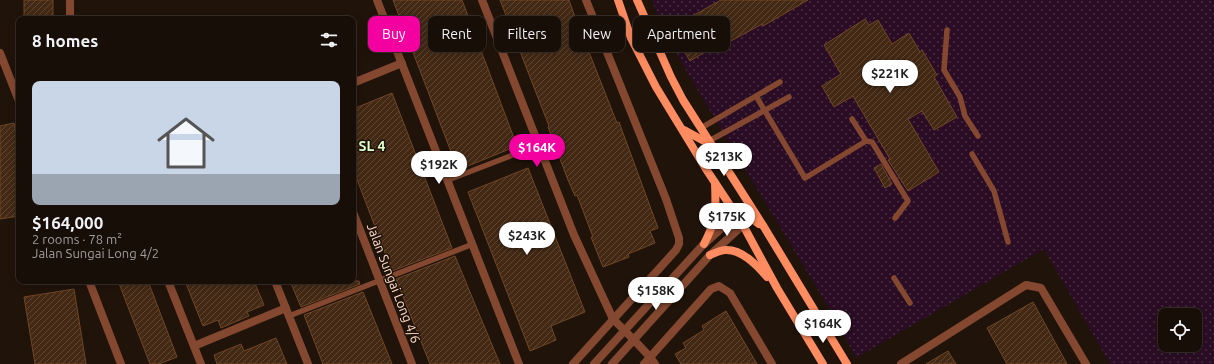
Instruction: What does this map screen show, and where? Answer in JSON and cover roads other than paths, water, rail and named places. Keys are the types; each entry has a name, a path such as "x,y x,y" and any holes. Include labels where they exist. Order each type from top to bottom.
{"street":[{"path":"70,0 70,16"},
{"path":"377,0 519,364"},
{"path":"482,0 574,235 613,319 652,360"},
{"path":"573,364 676,250 679,244 679,238 666,199 586,0"},
{"path":"618,0 631,38 656,87 714,182 743,225 777,288 823,364"},
{"path":"637,0 671,77 847,364"},
{"path":"0,55 16,94"},
{"path":"356,82 402,63"},
{"path":"681,128 698,139 709,141"},
{"path":"699,157 697,148 701,128"},
{"path":"704,244 713,226 716,208 714,182"},
{"path":"612,364 710,255 743,225 747,215 747,201"},
{"path":"594,364 704,244 736,215 741,213 747,215 764,227"},
{"name":"Jalan Sungai Long 4/6","path":"356,220 412,364"},
{"path":"710,255 724,250 739,252 760,268 777,288"},
{"path":"90,284 121,364"},
{"path":"169,284 201,364"},
{"path":"276,284 308,364"},
{"path":"901,364 1026,285 1041,288 1086,364"},
{"path":"644,364 652,360 711,289 719,286 730,293 772,364"},
{"path":"194,346 288,312"},
{"path":"806,335 818,364"}],"lane":[{"path":"947,30 944,70 960,97 965,116 978,136"},
{"path":"701,128 780,82"},
{"path":"756,96 805,178 866,141 872,142 908,201 896,218"},
{"path":"709,141 789,97"},
{"path":"852,119 866,141"},
{"path":"448,180 539,145"},
{"path":"972,154 994,191 1008,242"},
{"path":"288,312 380,280 473,244"},
{"path":"894,278 910,303"}],"district":[{"name":"SL 4","path":"372,146"}]}
